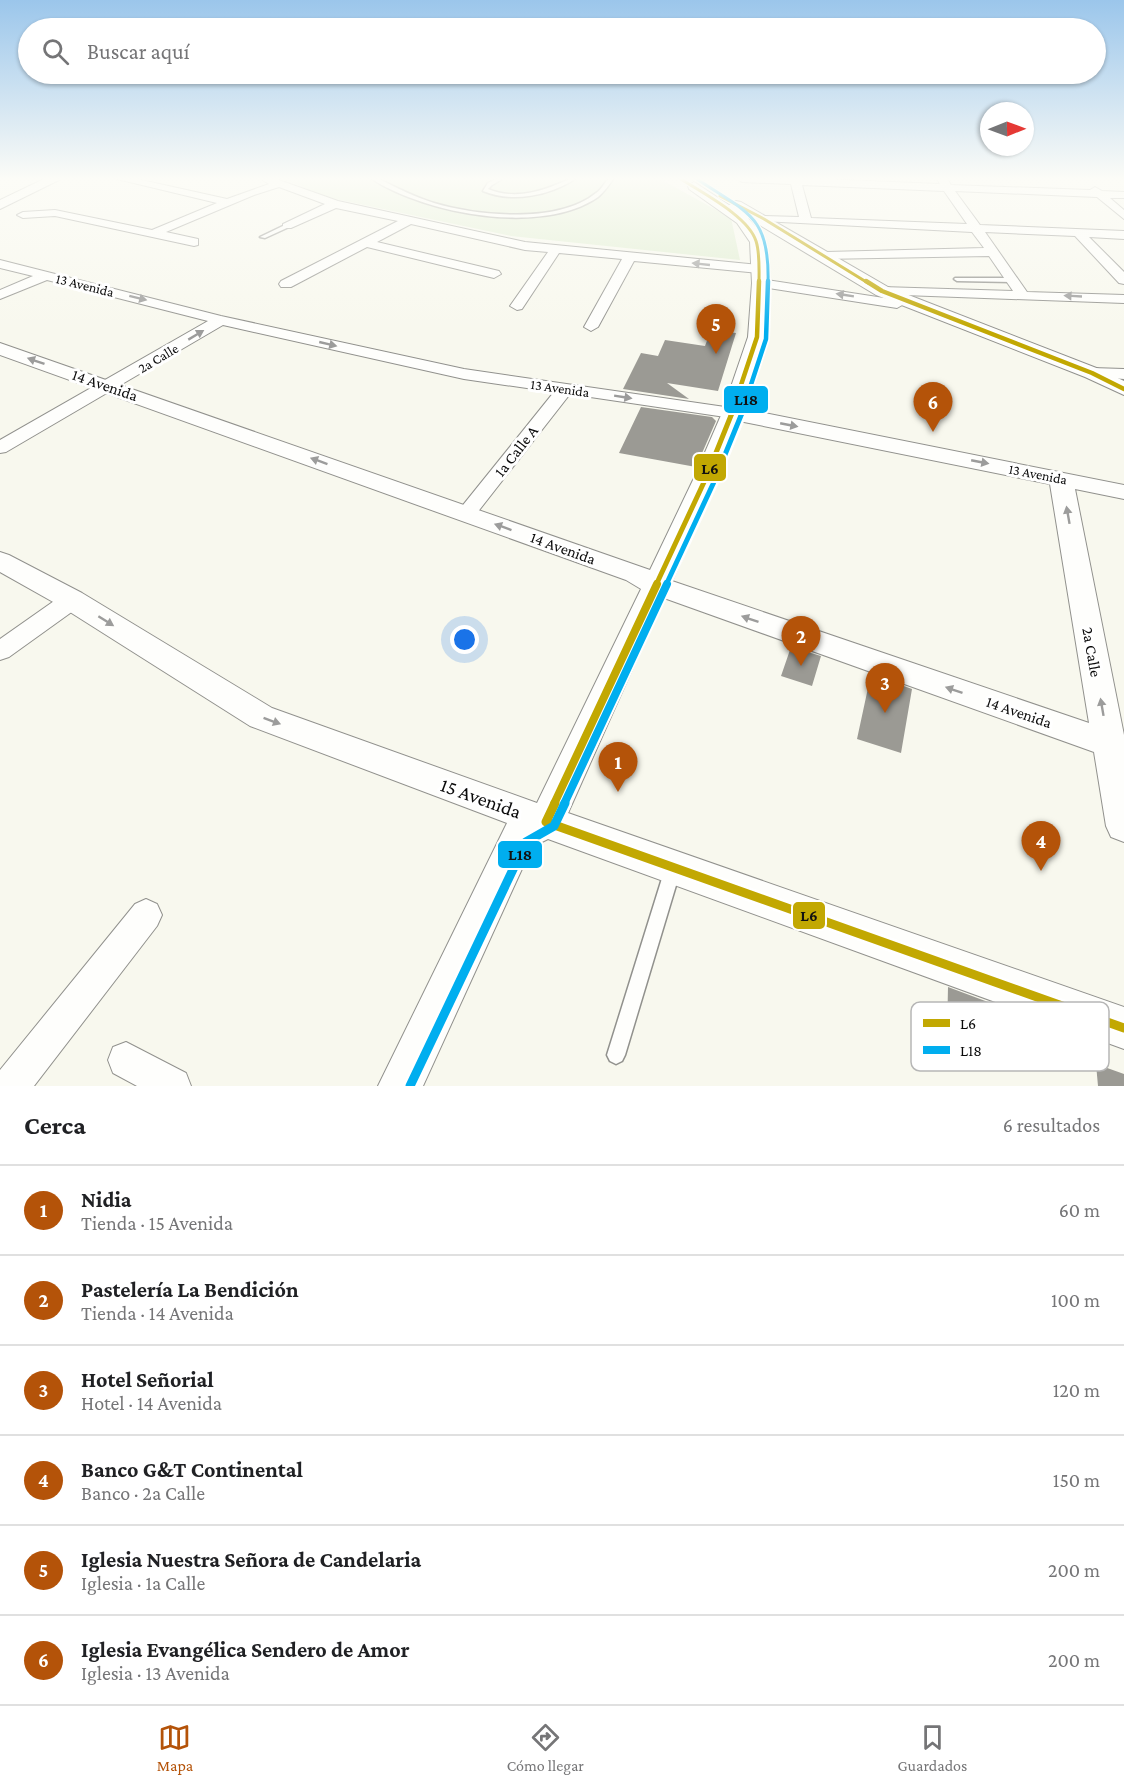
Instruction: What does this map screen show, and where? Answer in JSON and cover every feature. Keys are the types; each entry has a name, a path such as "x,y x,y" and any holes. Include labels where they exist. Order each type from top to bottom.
{"street":[{"path":"137,230 194,242"},
{"path":"153,233 161,230"},
{"path":"286,284 391,230"},
{"path":"449,230 525,246 630,256 760,276 924,309"},
{"path":"400,1086 519,835 546,822 705,480 732,413 757,337 760,276 757,242 751,230"},
{"path":"782,230 882,291 1092,373 1124,388"},
{"path":"977,230 1022,294"},
{"path":"1010,230 1124,235"},
{"path":"1078,233 1120,283"},
{"path":"365,243 494,274"},
{"path":"517,306 556,249"},
{"path":"826,256 993,252"},
{"path":"591,327 630,256"},
{"name":"13 Avenida","path":"0,264 221,320 464,374 732,413 1124,492"},
{"path":"0,295 48,275"},
{"path":"1012,280 1034,281"},
{"path":"882,291 1124,299"},
{"name":"2a Calle","path":"0,448 109,387 221,320"},
{"name":"14 Avenida","path":"0,349 635,574 655,585 1116,746"},
{"path":"1092,373 1124,374"},
{"name":"1a Calle A","path":"466,514 566,388"},
{"name":"2a Calle","path":"1061,478 1116,746 1124,826"},
{"name":"15 Avenida","path":"0,561 72,600 261,717 546,822 1052,1002"},
{"path":"0,651 72,600"},
{"path":"11,1086 146,915"},
{"name":"15 Avenida","path":"1109,1023 1124,1028"},
{"path":"126,1060 173,1086"}],"lane":[{"path":"263,237 278,230"},
{"path":"957,279 1012,280"},
{"path":"616,1055 674,866"}],"green space":[{"path":"481,230 734,230 740,260 511,236"}],"building":[{"path":"711,330 736,333 718,391 667,383 689,399 623,389 641,353 658,356 665,340 705,346"},
{"path":"641,407 712,417 716,421 696,467 619,453"},
{"path":"791,647 821,656 812,686 781,676"},
{"path":"871,674 912,689 901,753 857,739"},
{"path":"948,987 988,1002 948,1002"},
{"path":"1109,1069 1124,1074 1124,1086 1098,1086 1097,1071 1109,1071"}],"transit line":[{"name":"L6","path":"751,230 757,242 759,269 757,337 732,413 705,480 546,822 1051,1002"},
{"name":"L18","path":"410,1086 526,842 554,826 713,484 741,416 766,339 768,269 765,238 761,230"},
{"name":"L6","path":"782,230 882,291 1092,373 1124,389"},
{"name":"L6","path":"1109,1023 1124,1028"}],"place":[{"name":"Iglesia Nuestra Señora de Candelaria","path":"716,354"},
{"name":"Iglesia Evangélica Sendero de Amor","path":"933,432"},
{"name":"Pastelería La Bendición","path":"801,666"},
{"name":"Hotel Señorial","path":"885,713"},
{"name":"Nidia","path":"618,792"},
{"name":"Banco G&T Continental","path":"1041,871"}]}
